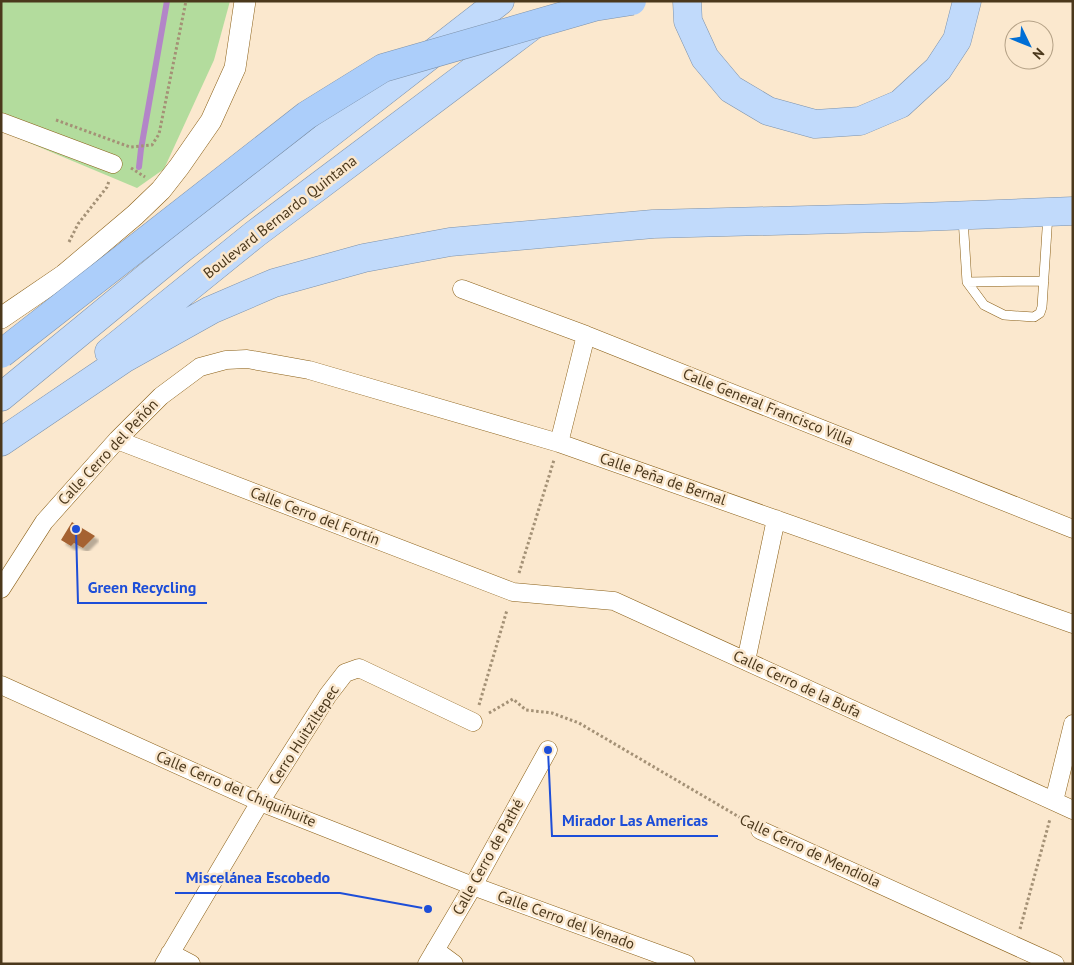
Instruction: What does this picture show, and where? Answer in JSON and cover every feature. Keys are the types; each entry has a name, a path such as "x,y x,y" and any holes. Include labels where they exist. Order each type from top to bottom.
{"highway":[{"path":"1,354 307,115 383,68 594,7 632,1"}],"main road":[{"path":"1,397 180,250 500,1"},
{"name":"Boulevard Bernardo Quintana","path":"1,441 255,234 564,1"},
{"path":"687,1 688,22 705,58 731,89 768,111 815,124 860,121 900,104 938,69 958,40 967,1"},
{"path":"1,441 125,358 212,310 274,283 364,258 450,242 653,224 1060,212"}],"street":[{"path":"1,318 64,275 135,215 161,190 179,167 211,121 234,68 245,1"},
{"path":"1,122 121,165"},
{"name":"Calle General Francisco Villa","path":"462,289 586,335 1073,529"},
{"path":"559,442 586,335"},
{"name":"Calle Peña de Bernal","path":"247,359 309,370 559,442 1073,624"},
{"name":"Calle Cerro del Peñón","path":"1,589 44,522 117,440 161,396 200,367 226,360 247,359"},
{"name":"Calle Cerro del Fortín","path":"117,440 513,592"},
{"path":"746,661 776,519"},
{"name":"Calle Cerro de la Bufa","path":"513,592 614,601 1073,810"},
{"name":"Cerro Huitziltepec","path":"167,959 260,802 328,695 345,673 359,668 473,722"},
{"name":"Calle Cerro del Chiquihuite","path":"1,685 260,802 473,886"},
{"path":"1054,802 1073,724"},
{"name":"Calle Cerro de Pathé","path":"431,957 473,886 548,750"},
{"name":"Calle Cerro de Mendiola","path":"760,830 1055,964"},
{"name":"Calle Cerro del Venado","path":"473,886 686,964"},
{"path":"431,957 454,964"},
{"path":"167,959 191,964"}],"lane":[{"path":"963,216 967,282 984,305 1004,315 1034,317 1040,313 1042,308 1044,281 1060,212"},
{"path":"967,282 1044,281"}],"path":[{"path":"54,120 130,147 152,145 159,134 186,1"},
{"path":"64,275 68,244 78,224 107,187 121,165 142,175"},
{"name":"Calle Cerro de Mendiola","path":"473,722 513,699 526,710 552,713 579,723 760,830"},
{"path":"1016,945 1054,802"}],"green space":[{"path":"1,1 230,1 214,60 164,169 137,188 1,131"}],"building":[{"path":"72,522 95,536 83,548 74,543 71,546 61,540"}],"waterway":[{"path":"139,167 167,1"}],"place":[{"name":"Green Recycling","path":"76,529"},
{"name":"Mirador Las Americas","path":"548,750"},
{"name":"Miscelánea Escobedo","path":"428,909"}]}
